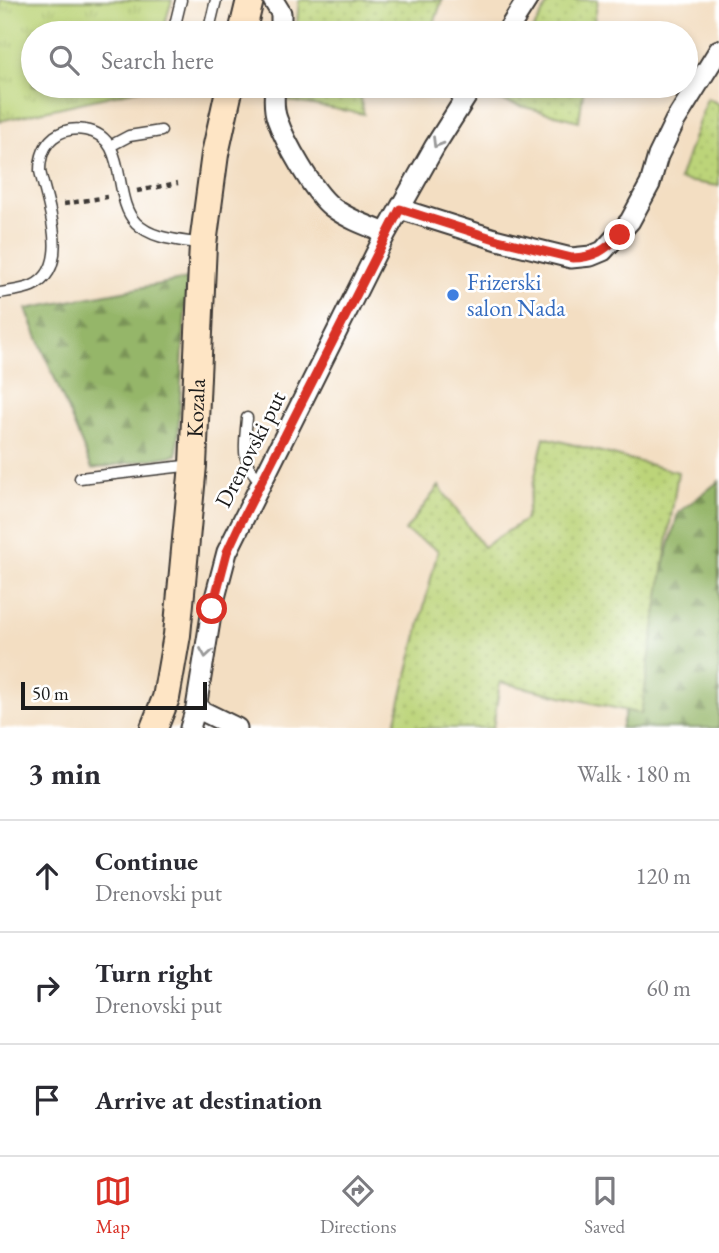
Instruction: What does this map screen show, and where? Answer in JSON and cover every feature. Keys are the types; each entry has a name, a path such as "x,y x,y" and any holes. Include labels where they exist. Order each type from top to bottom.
{"main road":[{"path":"245,21 250,0"},
{"name":"Kozala","path":"154,728 166,698 172,667 194,465 203,244 215,154 227,98"}],"street":[{"path":"273,0 281,13 281,21"},
{"path":"514,21 527,0"},
{"path":"698,84 719,50"},
{"path":"276,98 277,120 320,197 355,220 386,233"},
{"name":"Drenovski put","path":"190,728 196,708 212,609 227,552 386,233 465,98"},
{"path":"400,209 498,240 572,258 582,258 603,251 630,221 650,184 658,156 689,98"},
{"path":"196,708 237,728"}],"lane":[{"path":"176,21 180,0"},
{"path":"211,21 216,0"},
{"path":"0,293 30,288 40,282 55,259 40,158 53,138 66,130 76,129 101,135 110,146 126,207 138,226 155,235 203,244"},
{"path":"110,146 129,136 161,131"},
{"path":"247,418 244,457 261,481"},
{"path":"80,478 194,465"}],"path":[{"path":"132,192 178,183"},
{"path":"63,205 113,196"}],"green space":[{"path":"0,0 172,0 166,21 21,21 21,98 102,98 0,121"},
{"path":"299,0 442,0 435,21 297,21"},
{"path":"550,0 598,0 594,21 538,21"},
{"path":"289,98 360,98 364,114 289,101"},
{"path":"490,98 582,98 579,121"},
{"path":"707,98 719,104 719,186 679,180"},
{"path":"187,279 177,455 92,469 26,309"},
{"path":"544,437 678,472 641,714 500,682 493,728 394,728 438,550 405,531 439,486 483,547 525,520"},
{"path":"719,481 719,728 621,728 678,513"}],"place":[{"name":"Frizerski salon Nada","path":"453,295"}],"route":[{"path":"212,609 227,552 241,522 400,209 498,240 572,258 591,256 603,251 620,235"}]}
